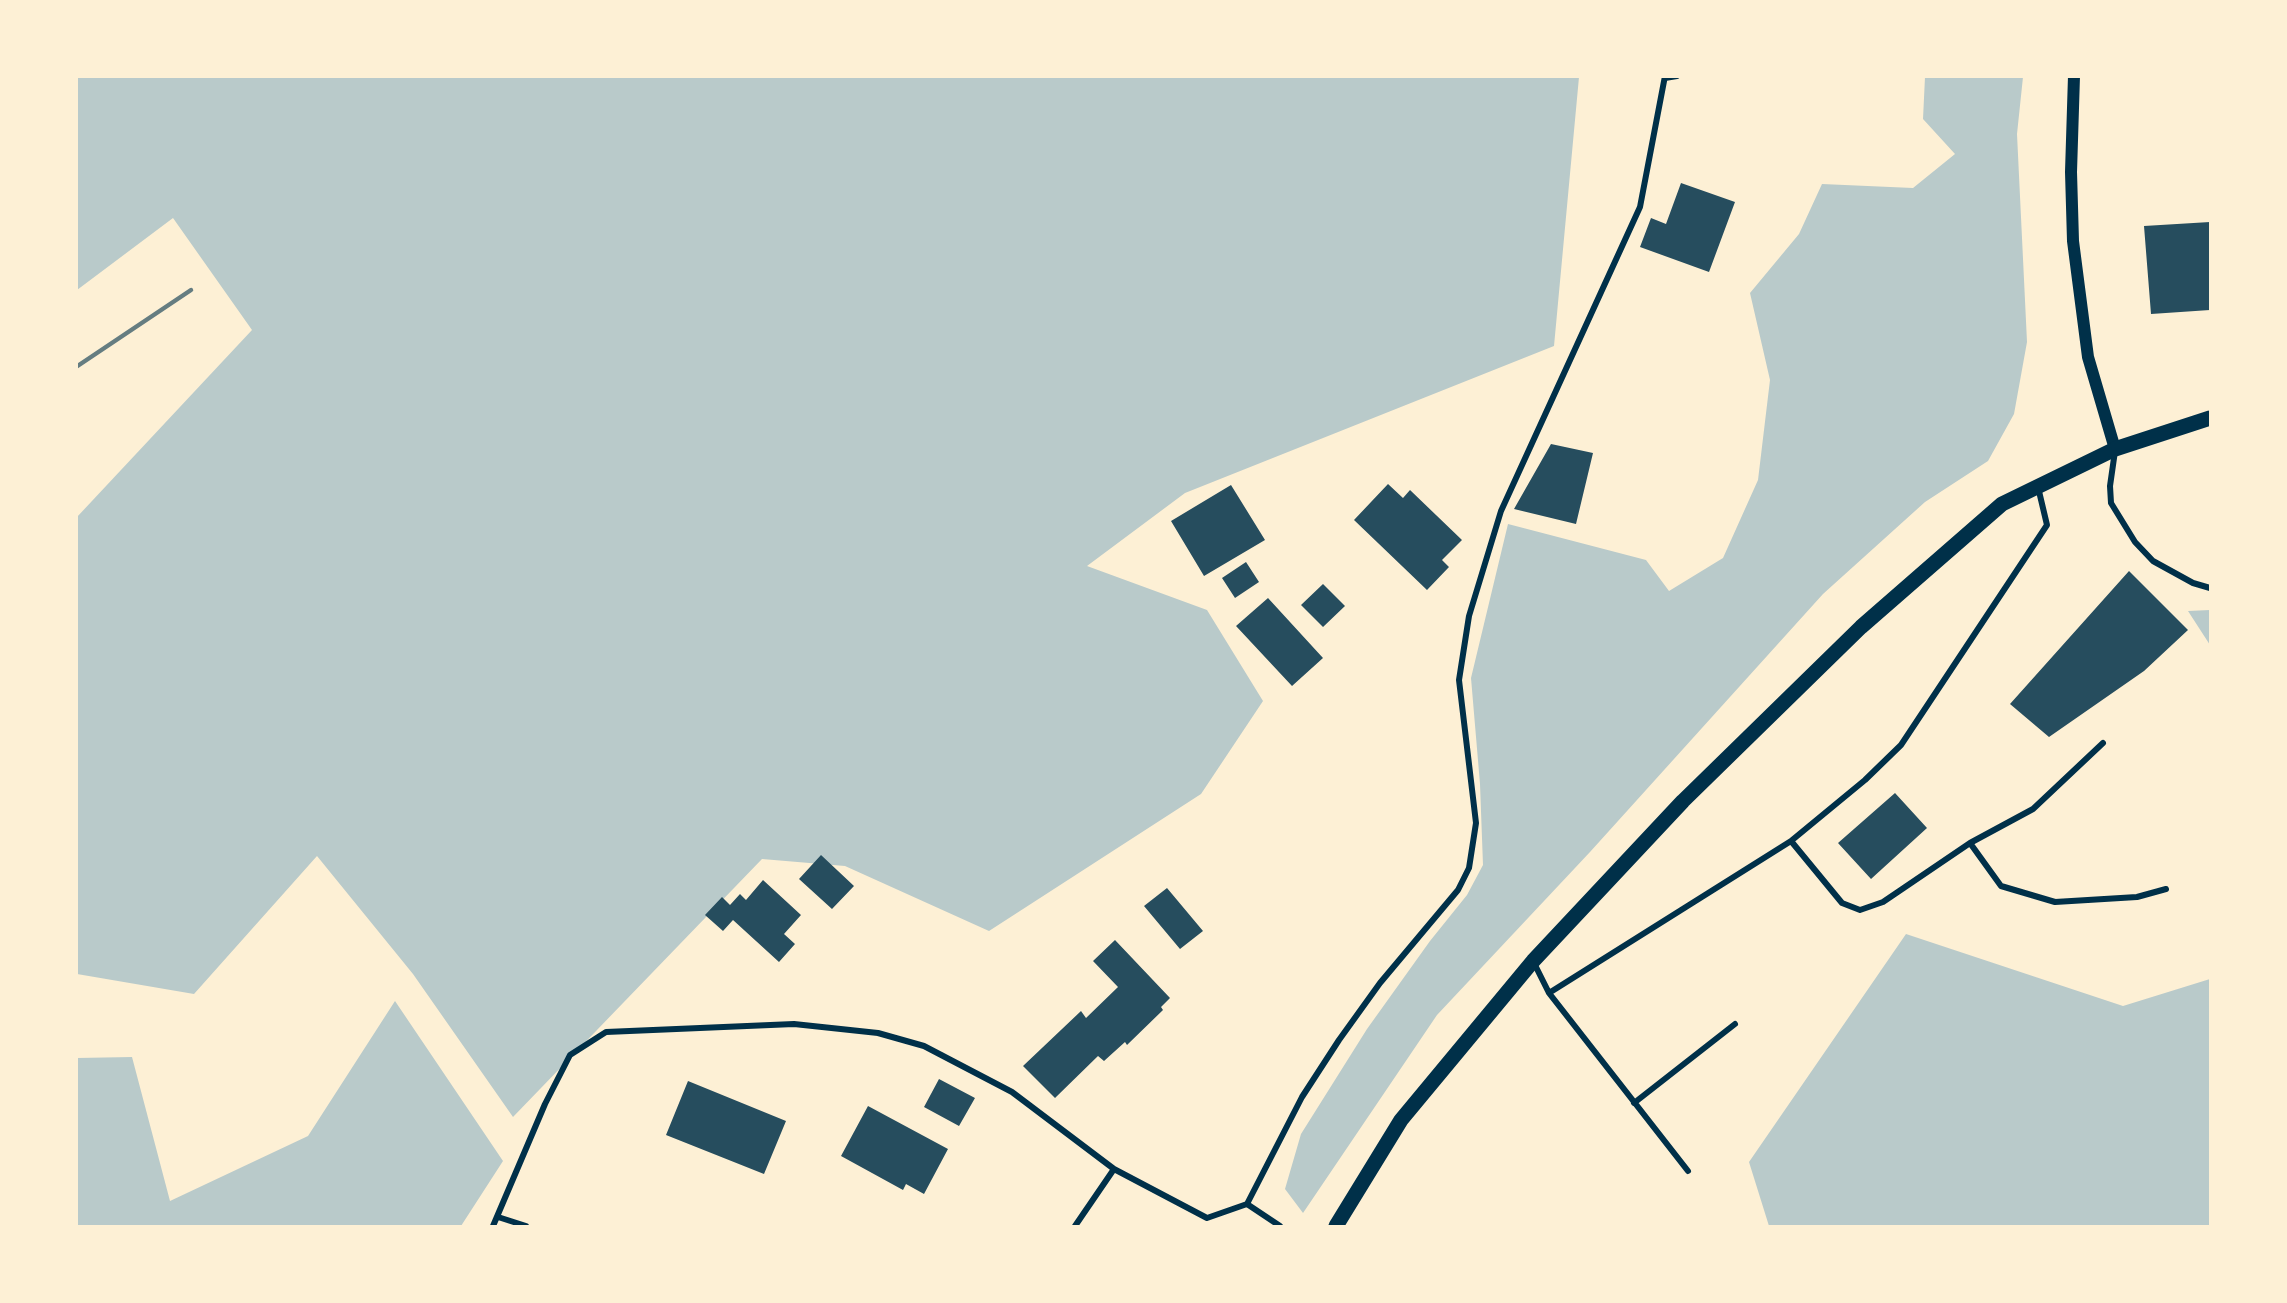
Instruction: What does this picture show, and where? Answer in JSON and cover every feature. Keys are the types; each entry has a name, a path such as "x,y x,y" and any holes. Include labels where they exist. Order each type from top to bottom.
{"main road":[{"path":"2074,76 2071,172 2073,241 2088,357 2115,449"},
{"path":"1336,1227 1401,1120 1533,961 1683,801 1861,627 2002,504 2115,449 2211,418"}],"street":[{"path":"493,1227 545,1104 570,1055 606,1032 794,1024 878,1033 924,1046 1012,1092 1114,1169 1207,1218 1247,1204 1302,1097 1339,1040 1380,983 1452,898 1469,868 1476,823 1459,680 1468,616 1501,511 1640,207 1665,77 1677,76"},
{"path":"2115,449 2110,486 2111,503 2135,542 2153,561 2193,583 2211,588"},
{"path":"1549,993 1791,841 1865,780 1901,745 2046,525 2038,486"},
{"path":"1791,841 1842,903 1860,910 1883,903 1970,843 2033,809 2103,743"},
{"path":"1970,843 2001,886 2055,902 2137,897 2166,889"},
{"path":"1533,961 1549,993 1688,1171"},
{"path":"1634,1102 1735,1024"},
{"path":"1075,1227 1114,1169"},
{"path":"1247,1204 1280,1227"},
{"path":"498,1216 526,1227"}],"shaded area":[{"path":"77,77 1579,77 1554,346 1185,493 1087,566 1207,610 1263,701 1201,794 989,931 845,866 762,859 513,1117 413,974 317,856 194,994 77,974 77,517 252,330 173,218 77,290"},
{"path":"1925,77 2023,77 2017,134 2027,342 2014,414 1988,461 1925,502 1823,594 1590,852 1437,1015 1303,1213 1285,1189 1301,1134 1367,1029 1430,941 1467,895 1483,865 1480,784 1471,678 1508,524 1646,560 1669,591 1723,558 1758,480 1770,380 1750,293 1799,234 1822,184 1913,188 1955,154 1923,119"},
{"path":"2210,610 2210,645 2188,611"},
{"path":"1906,934 2123,1006 2210,979 2210,1226 1769,1226 1749,1162"},
{"path":"395,1001 503,1161 461,1226 77,1226 77,1058 132,1057 170,1201 308,1136"}],"building":[{"path":"1681,183 1735,202 1709,272 1640,247 1651,218 1666,224"},
{"path":"2210,222 2210,310 2151,314 2144,226"},
{"path":"1551,444 1593,453 1576,524 1514,509"},
{"path":"1388,484 1403,498 1410,490 1462,540 1442,560 1449,567 1427,590 1354,520"},
{"path":"1231,485 1265,540 1204,576 1171,521"},
{"path":"1246,562 1259,582 1235,598 1222,578"},
{"path":"2129,571 2188,630 2144,671 2049,737 2010,704"},
{"path":"1323,584 1345,606 1323,627 1301,605"},
{"path":"1268,598 1323,658 1292,686 1236,626"},
{"path":"1895,793 1927,828 1871,879 1838,843"},
{"path":"821,855 854,886 832,909 799,879"},
{"path":"763,880 801,915 784,934 795,944 779,962 733,920 723,931 705,915 722,897 730,905 740,894 746,900"},
{"path":"1167,888 1203,931 1180,949 1144,906"},
{"path":"1115,940 1170,998 1161,1007 1163,1010 1127,1045 1125,1042 1104,1061 1098,1056 1055,1098 1023,1066 1081,1011 1086,1018 1118,987 1093,961"},
{"path":"939,1079 975,1098 959,1126 924,1107"},
{"path":"688,1081 786,1121 764,1174 666,1135"},
{"path":"868,1106 948,1149 924,1194 906,1184 903,1190 841,1156"}],"railway":[{"path":"76,367 191,290"}]}
